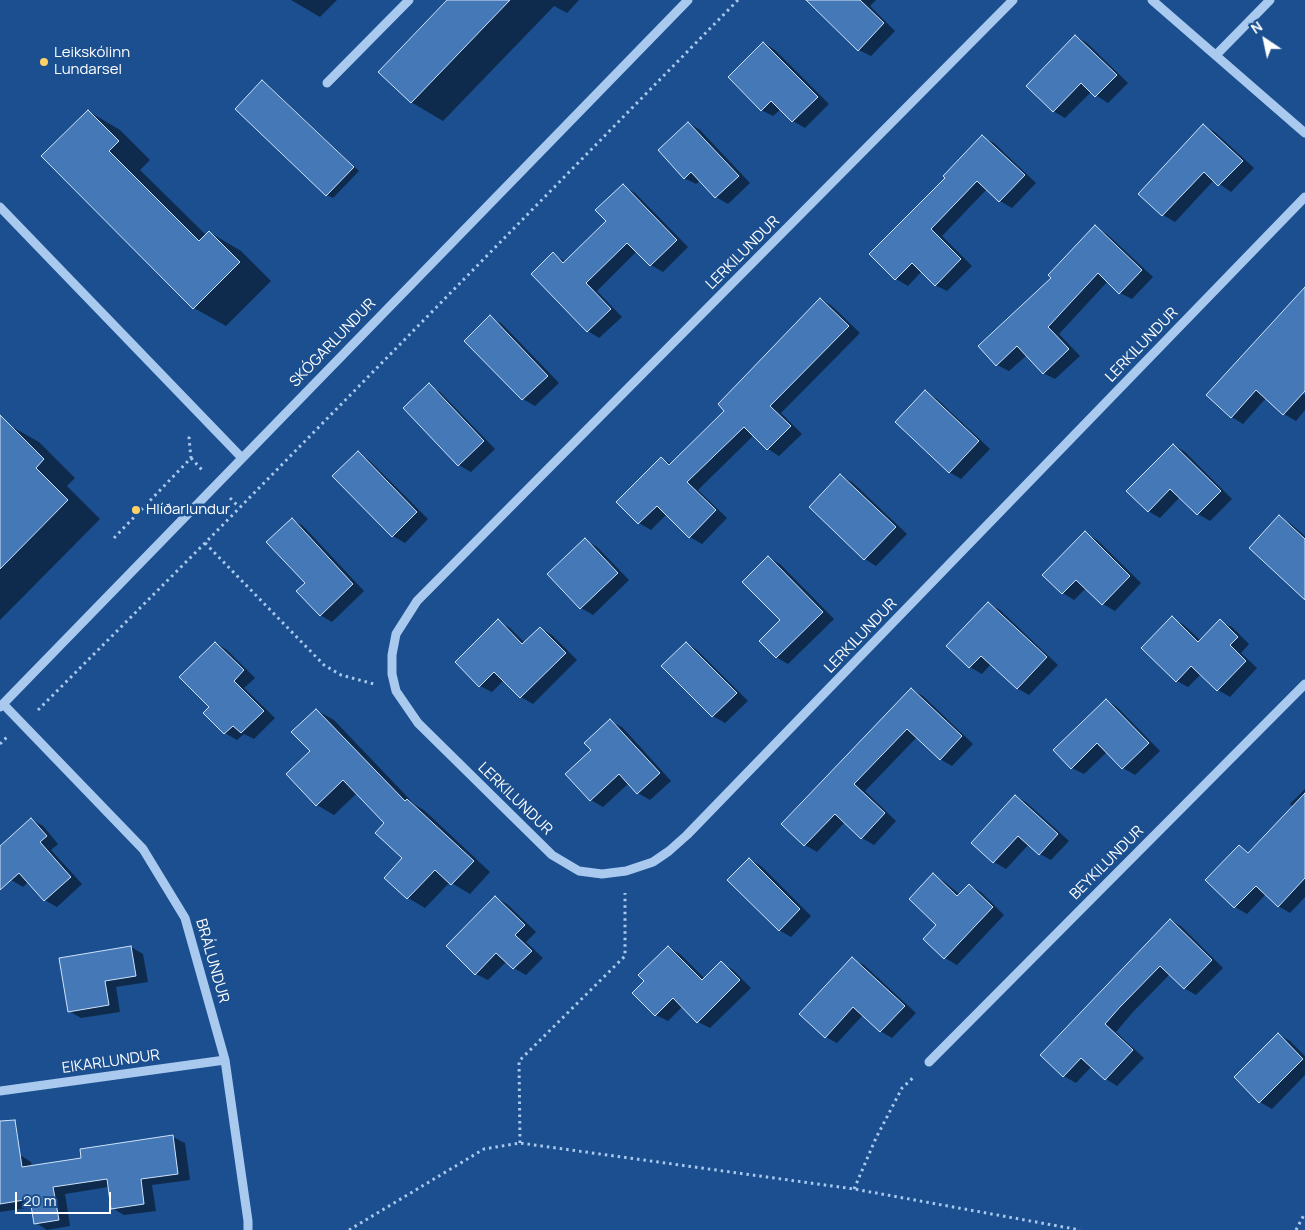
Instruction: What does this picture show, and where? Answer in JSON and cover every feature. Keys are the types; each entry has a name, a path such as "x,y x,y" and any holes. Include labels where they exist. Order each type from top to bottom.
{"street":[{"path":"327,83 409,0"},
{"name":"SKÓGARLUNDUR","path":"2,706 688,0"},
{"name":"LERKILUNDUR","path":"1013,0 417,601 396,634 392,655 392,674 396,691 418,723 552,854 579,871 602,874 626,871 653,862 669,851 687,835 1305,197"},
{"path":"1152,0 1305,133"},
{"path":"1216,55 1270,0"},
{"path":"0,206 242,458"},
{"name":"BEYKILUNDUR","path":"929,1062 1305,684"},
{"name":"BRÁLUNDUR","path":"2,706 143,849 185,918 225,1060 248,1230"},
{"name":"EIKARLUNDUR","path":"0,1091 225,1060"}],"path":[{"path":"0,744 22,725 205,543 738,0"},
{"path":"114,538 191,458 189,438 206,420"},
{"path":"205,543 324,665 341,675 396,691"},
{"path":"520,1143 519,1061 625,956 626,871"},
{"path":"854,1189 876,1138 902,1088 929,1062"},
{"path":"349,1230 484,1149 520,1143 854,1189 1080,1230"},
{"path":"1296,1230 1305,1213"}],"building":[{"path":"447,0 510,0 411,103 378,72"},
{"path":"806,0 860,0 884,23 858,51"},
{"path":"1075,35 1117,75 1095,97 1081,83 1053,112 1026,86"},
{"path":"763,42 818,97 792,122 771,101 761,111 728,77"},
{"path":"262,80 354,167 326,196 235,109"},
{"path":"88,110 119,141 109,151 199,241 209,231 240,262 193,309 41,156"},
{"path":"688,122 739,176 715,198 691,172 684,179 658,150"},
{"path":"1203,124 1243,161 1218,186 1204,172 1162,216 1138,194"},
{"path":"982,135 1025,175 999,202 977,181 931,229 961,259 935,286 912,263 895,280 869,254 945,178 943,176"},
{"path":"623,184 677,240 650,266 627,243 586,283 611,309 587,332 531,274 553,252 563,263 606,221 595,210"},
{"path":"1095,225 1142,270 1119,294 1098,273 1048,327 1069,349 1043,374 1017,346 996,366 978,346 1051,278 1048,275"},
{"path":"1305,287 1305,391 1283,415 1256,390 1231,418 1206,395"},
{"path":"820,298 849,326 770,406 791,426 767,450 744,427 687,482 716,510 689,538 657,506 638,524 616,502 661,457 669,465 724,411 718,404"},
{"path":"490,315 548,376 522,400 464,341"},
{"path":"429,383 484,441 458,466 403,408"},
{"path":"925,390 979,441 949,473 895,422"},
{"path":"0,415 44,459 36,468 68,500 0,569"},
{"path":"1173,444 1221,491 1197,515 1170,489 1148,512 1126,491"},
{"path":"358,451 417,512 392,537 332,476"},
{"path":"840,474 896,527 864,560 809,507"},
{"path":"1279,515 1305,539 1305,600 1249,548"},
{"path":"292,518 353,584 320,616 296,591 305,583 266,542"},
{"path":"1085,531 1130,576 1102,605 1076,580 1062,594 1042,575"},
{"path":"585,538 618,573 580,609 547,574"},
{"path":"768,556 823,612 776,658 759,641 780,620 742,582"},
{"path":"988,602 1047,657 1017,689 981,656 969,668 946,646"},
{"path":"1172,616 1198,642 1220,619 1238,637 1230,645 1246,661 1217,691 1191,666 1176,682 1141,648"},
{"path":"498,619 522,644 540,627 566,653 520,698 494,672 479,687 455,662"},
{"path":"215,642 244,670 234,681 264,711 241,733 233,726 224,734 203,713 209,707 179,677"},
{"path":"686,642 737,693 712,717 661,666"},
{"path":"911,688 962,736 940,760 907,729 854,784 885,813 861,839 835,814 804,846 781,824"},
{"path":"1106,699 1149,743 1122,769 1097,743 1071,769 1053,750"},
{"path":"316,709 405,801 407,799 474,861 451,885 435,870 407,899 384,878 402,858 375,833 384,823 343,780 316,806 286,774 310,751 291,732"},
{"path":"610,719 660,773 637,794 619,774 590,801 565,774 591,750 584,743"},
{"path":"1305,793 1305,878 1278,907 1256,886 1234,908 1205,880 1239,845 1248,853"},
{"path":"1015,795 1058,834 1039,855 1018,836 993,863 971,843"},
{"path":"31,818 47,836 40,842 71,877 44,901 19,873 0,890 0,846"},
{"path":"749,858 800,909 779,931 727,880"},
{"path":"933,873 957,896 969,884 993,907 944,959 923,939 936,925 909,899"},
{"path":"495,896 525,925 515,935 532,951 513,969 496,953 475,975 446,946"},
{"path":"1170,919 1212,960 1184,989 1160,966 1120,1007 1105,1024 1133,1050 1105,1080 1081,1058 1063,1077 1040,1055"},
{"path":"131,946 136,976 105,981 109,1005 68,1012 59,958"},
{"path":"668,946 702,980 721,961 740,980 697,1023 673,998 655,1016 632,993 644,981 638,975"},
{"path":"852,957 905,1006 880,1032 853,1007 825,1038 799,1014"},
{"path":"1278,1033 1303,1059 1259,1103 1234,1077"},
{"path":"15,1120 22,1167 81,1158 80,1149 173,1135 178,1174 141,1179 144,1204 111,1209 107,1179 53,1187 59,1220 34,1224 30,1199 0,1204 0,1121"}],"place":[{"name":"Leikskólinn Lundarsel","path":"44,62"},
{"name":"Hlíðarlundur","path":"136,510"}]}
